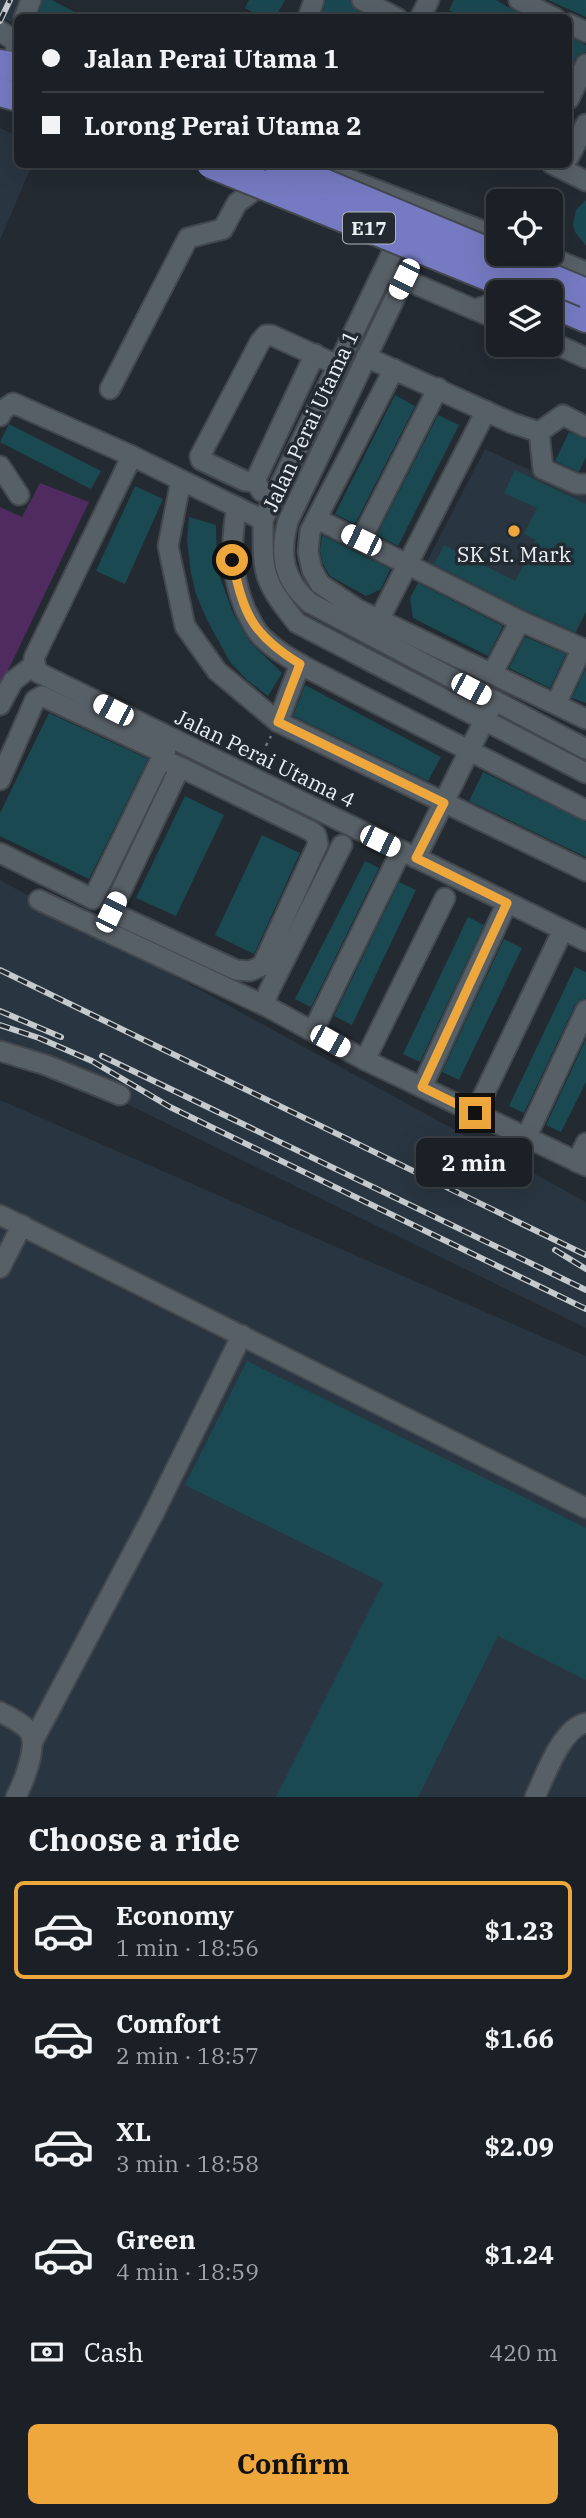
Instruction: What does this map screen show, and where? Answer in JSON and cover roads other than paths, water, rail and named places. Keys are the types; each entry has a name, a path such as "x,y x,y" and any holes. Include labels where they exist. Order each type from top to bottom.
{"highway":[{"name":"E17","path":"221,168 497,280"},
{"name":"E17","path":"277,169 586,293"},
{"path":"563,308 586,318"}],"street":[{"path":"362,0 389,14"},
{"path":"519,0 547,14"},
{"path":"572,94 586,64"},
{"path":"572,147 586,124"},
{"path":"332,168 360,174 415,205 486,232"},
{"path":"568,168 586,181"},
{"path":"110,389 188,238 223,229 237,203 277,169 405,224"},
{"name":"Jalan Perai Utama 1","path":"415,205 267,511 263,566 268,583 297,622 484,720 584,767"},
{"path":"563,263 586,272"},
{"path":"383,270 486,314"},
{"name":"Jalan Perai Utama 1","path":"404,279 288,521 284,536 285,566 289,579 298,593 310,604 586,749"},
{"path":"475,309 486,306"},
{"path":"256,482 245,481 201,460 200,456 260,342 266,335 271,335 337,365"},
{"path":"563,347 586,358"},
{"name":"Jalan Perai Utama 1","path":"267,511 256,482 315,355"},
{"path":"366,357 512,423 539,432"},
{"path":"394,369 310,530 308,552 312,570 320,584 357,609 586,719"},
{"path":"361,540 438,388"},
{"path":"0,416 3,410 13,403 237,507 267,511"},
{"path":"380,618 486,411"},
{"path":"539,432 562,415 586,427"},
{"path":"539,432 543,469 577,484 586,484"},
{"path":"0,705 13,681 36,668 34,658 132,456"},
{"path":"0,466 19,495"},
{"path":"181,480 168,546 185,626 217,671 278,722 586,871"},
{"name":"Jalan Perai Utama 1","path":"237,507 232,535 232,560 239,593 260,635 300,664 586,810"},
{"path":"317,519 520,621 584,649 556,704"},
{"path":"493,672 520,621"},
{"path":"278,722 300,664"},
{"name":"Jalan Perai Utama 4","path":"36,668 89,708 166,750 250,777 586,942"},
{"path":"0,780 35,699 42,696 89,708"},
{"path":"313,1031 409,855 444,803 494,701"},
{"path":"0,853 93,899 166,750 180,767 316,835 318,844 262,966 250,971 236,970 111,912 180,767"},
{"path":"267,1004 342,845"},
{"path":"365,1060 446,898"},
{"path":"39,900 267,1004 365,1060 582,1164 586,1143"},
{"path":"422,1087 507,903"},
{"path":"475,1113 563,930"},
{"path":"526,1138 586,1010"},
{"path":"0,1051 46,1065 120,1095"},
{"path":"0,1215 586,1508"},
{"path":"0,1268 22,1224"},
{"path":"33,1741 154,1513 242,1335"},
{"path":"0,1712 30,1731 33,1741 23,1795"},
{"path":"535,1797 565,1736 581,1723 586,1723"}],"railway":[{"path":"0,21 10,0"},
{"path":"0,970 586,1255"},
{"path":"0,1011 61,1037"},
{"path":"0,1025 39,1038 92,1061 170,1107 586,1309"},
{"path":"102,1056 586,1290"},
{"path":"555,1250 586,1269"}],"place":[{"name":"SK St. Mark","path":"514,531"}]}
